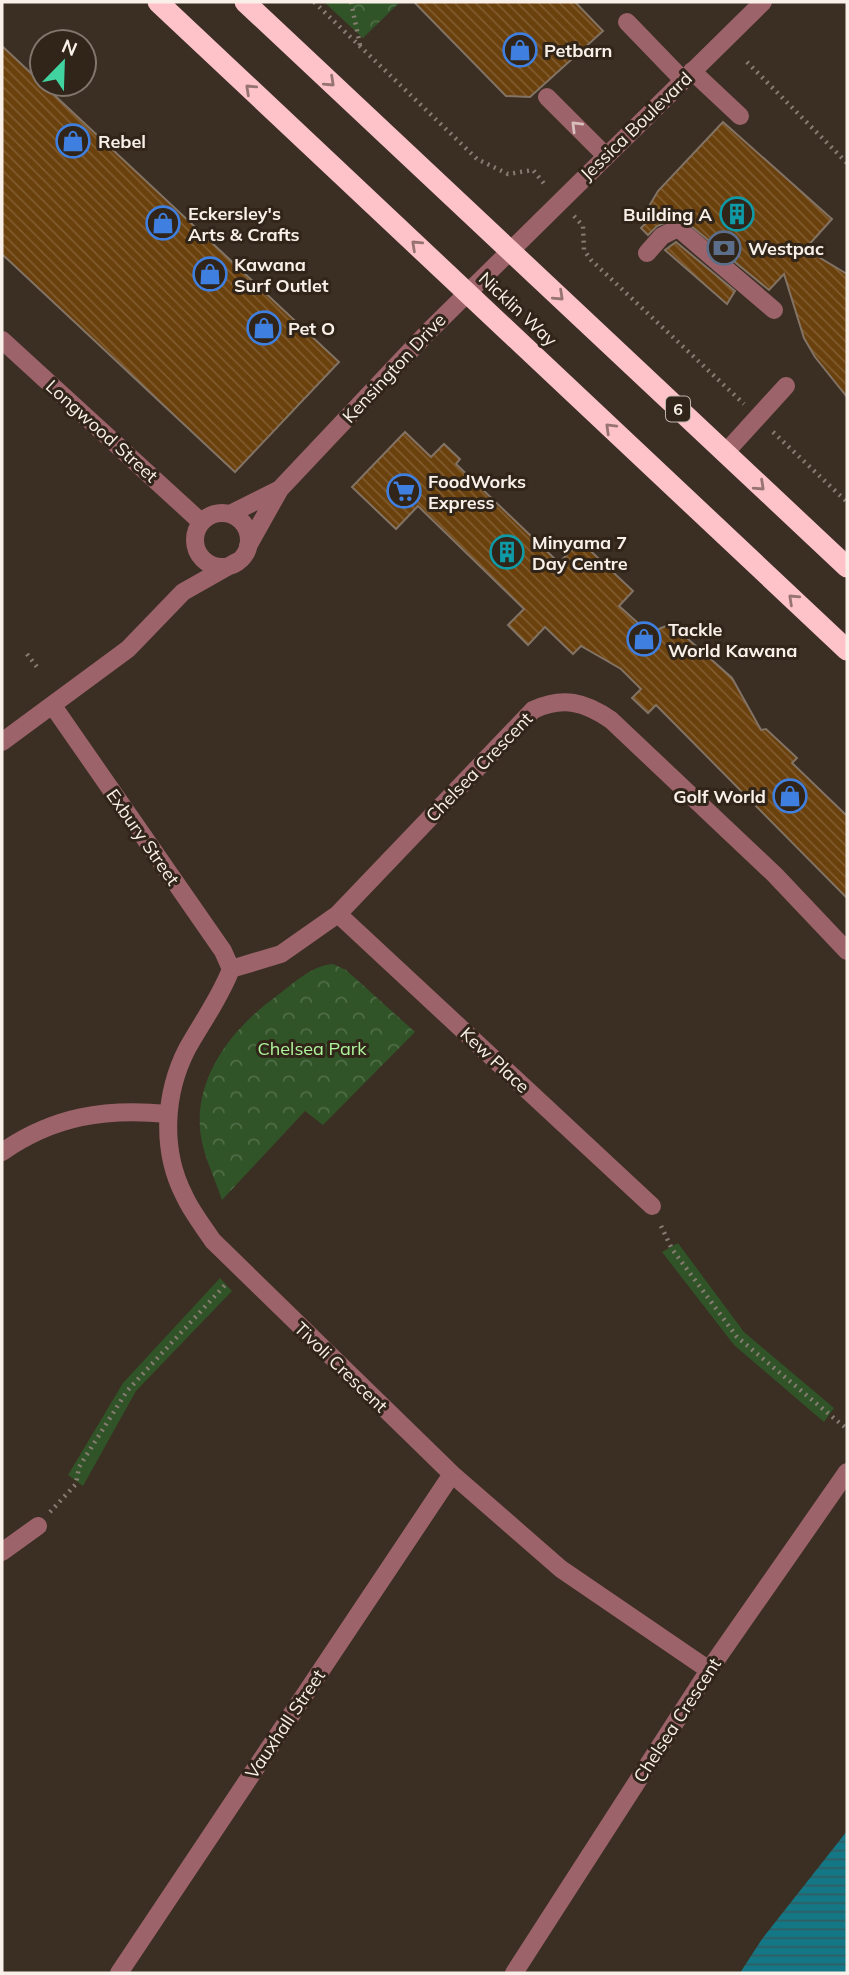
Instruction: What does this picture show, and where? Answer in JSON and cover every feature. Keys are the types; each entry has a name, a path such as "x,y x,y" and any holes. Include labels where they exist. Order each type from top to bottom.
{"highway":[{"name":"Nicklin Way","path":"158,2 847,650"},
{"name":"Nicklin Way","path":"245,2 847,567"}],"street":[{"name":"Jessica Boulevard","path":"510,249 763,2"},
{"path":"626,22 688,76 740,116"},
{"path":"547,97 606,155"},
{"path":"647,253 662,236 678,228 774,310"},
{"name":"Kensington Drive","path":"248,546 280,489 510,249"},
{"name":"Longwood Street","path":"2,340 201,522"},
{"path":"725,453 786,386"},
{"name":"Kensington Drive","path":"230,514 280,489"},
{"path":"2,742 128,649 183,592 236,562 248,546 245,527 230,514 219,513 201,522 196,532 199,554 183,592"},
{"path":"199,554 216,566 236,562"},
{"name":"Chelsea Crescent","path":"231,969 281,954 338,915 533,710 548,703 568,701 591,706 611,720 775,875 847,951"},
{"name":"Exbury Street","path":"53,706 223,951 231,969"},
{"name":"Kew Place","path":"338,915 652,1206"},
{"name":"Tivoli Crescent","path":"231,969 222,993 186,1052 175,1077 168,1114 168,1150 183,1195 213,1241 452,1474 561,1569 709,1670"},
{"path":"2,1152 31,1132 67,1118 138,1111 168,1114"},
{"name":"Chelsea Crescent","path":"514,1973 709,1670 847,1472"},
{"name":"Vauxhall Street","path":"119,1973 452,1474"},
{"path":"2,1552 38,1526"}],"path":[{"path":"314,2 477,159 508,174 533,170 539,178"},
{"path":"351,2 360,46"},
{"path":"747,62 847,163"},
{"path":"575,217 583,226 584,250 591,260 847,502"},
{"path":"27,654 37,667"},
{"path":"652,1206 672,1249 737,1337 847,1429"},
{"path":"38,1526 76,1484 79,1467 127,1391 240,1269"}],"green space":[{"path":"324,2 400,2 363,38"},
{"name":"Chelsea Park","path":"333,964 346,970 415,1032 323,1125 305,1111 222,1200 206,1155 200,1128 200,1107 212,1069 234,1036 262,1007 304,975"},
{"path":"678,1243 744,1332 834,1408 824,1422 734,1345 662,1252"},
{"path":"220,1278 232,1291 136,1391 83,1486 68,1475 123,1383"}],"water":[{"path":"847,1831 847,1973 740,1973 762,1939"}],"building":[{"path":"414,2 575,2 603,31 530,97 506,96"},
{"path":"2,46 28,70 28,98 57,98 339,362 235,472 2,254"},
{"name":"Building A","path":"723,122 832,219 805,249 847,274 847,397 815,357 804,338 784,274 769,290 680,217 657,226 648,235 641,228 648,221 648,208 658,191"},
{"path":"676,242 735,291 727,304 665,250"},
{"path":"405,432 431,457 444,444 460,459 456,464 559,563 580,541 633,591 619,606 649,633 671,624 732,678 761,730 766,729 797,758 792,763 847,816 847,898 656,705 648,713 632,698 641,689 621,669 581,646 573,654 545,627 528,645 508,625 524,609 418,506 396,529 352,487"}],"place":[{"name":"Petbarn","path":"520,50"},
{"name":"Rebel","path":"73,141"},
{"name":"Building A","path":"737,214"},
{"name":"Eckersley's Arts & Crafts","path":"163,223"},
{"name":"Westpac","path":"724,248"},
{"name":"Kawana Surf Outlet","path":"210,274"},
{"name":"Pet O","path":"264,328"},
{"name":"FoodWorks Express","path":"404,491"},
{"name":"Minyama 7 Day Centre","path":"507,552"},
{"name":"Tackle World Kawana","path":"644,639"},
{"name":"Golf World","path":"790,796"}]}
